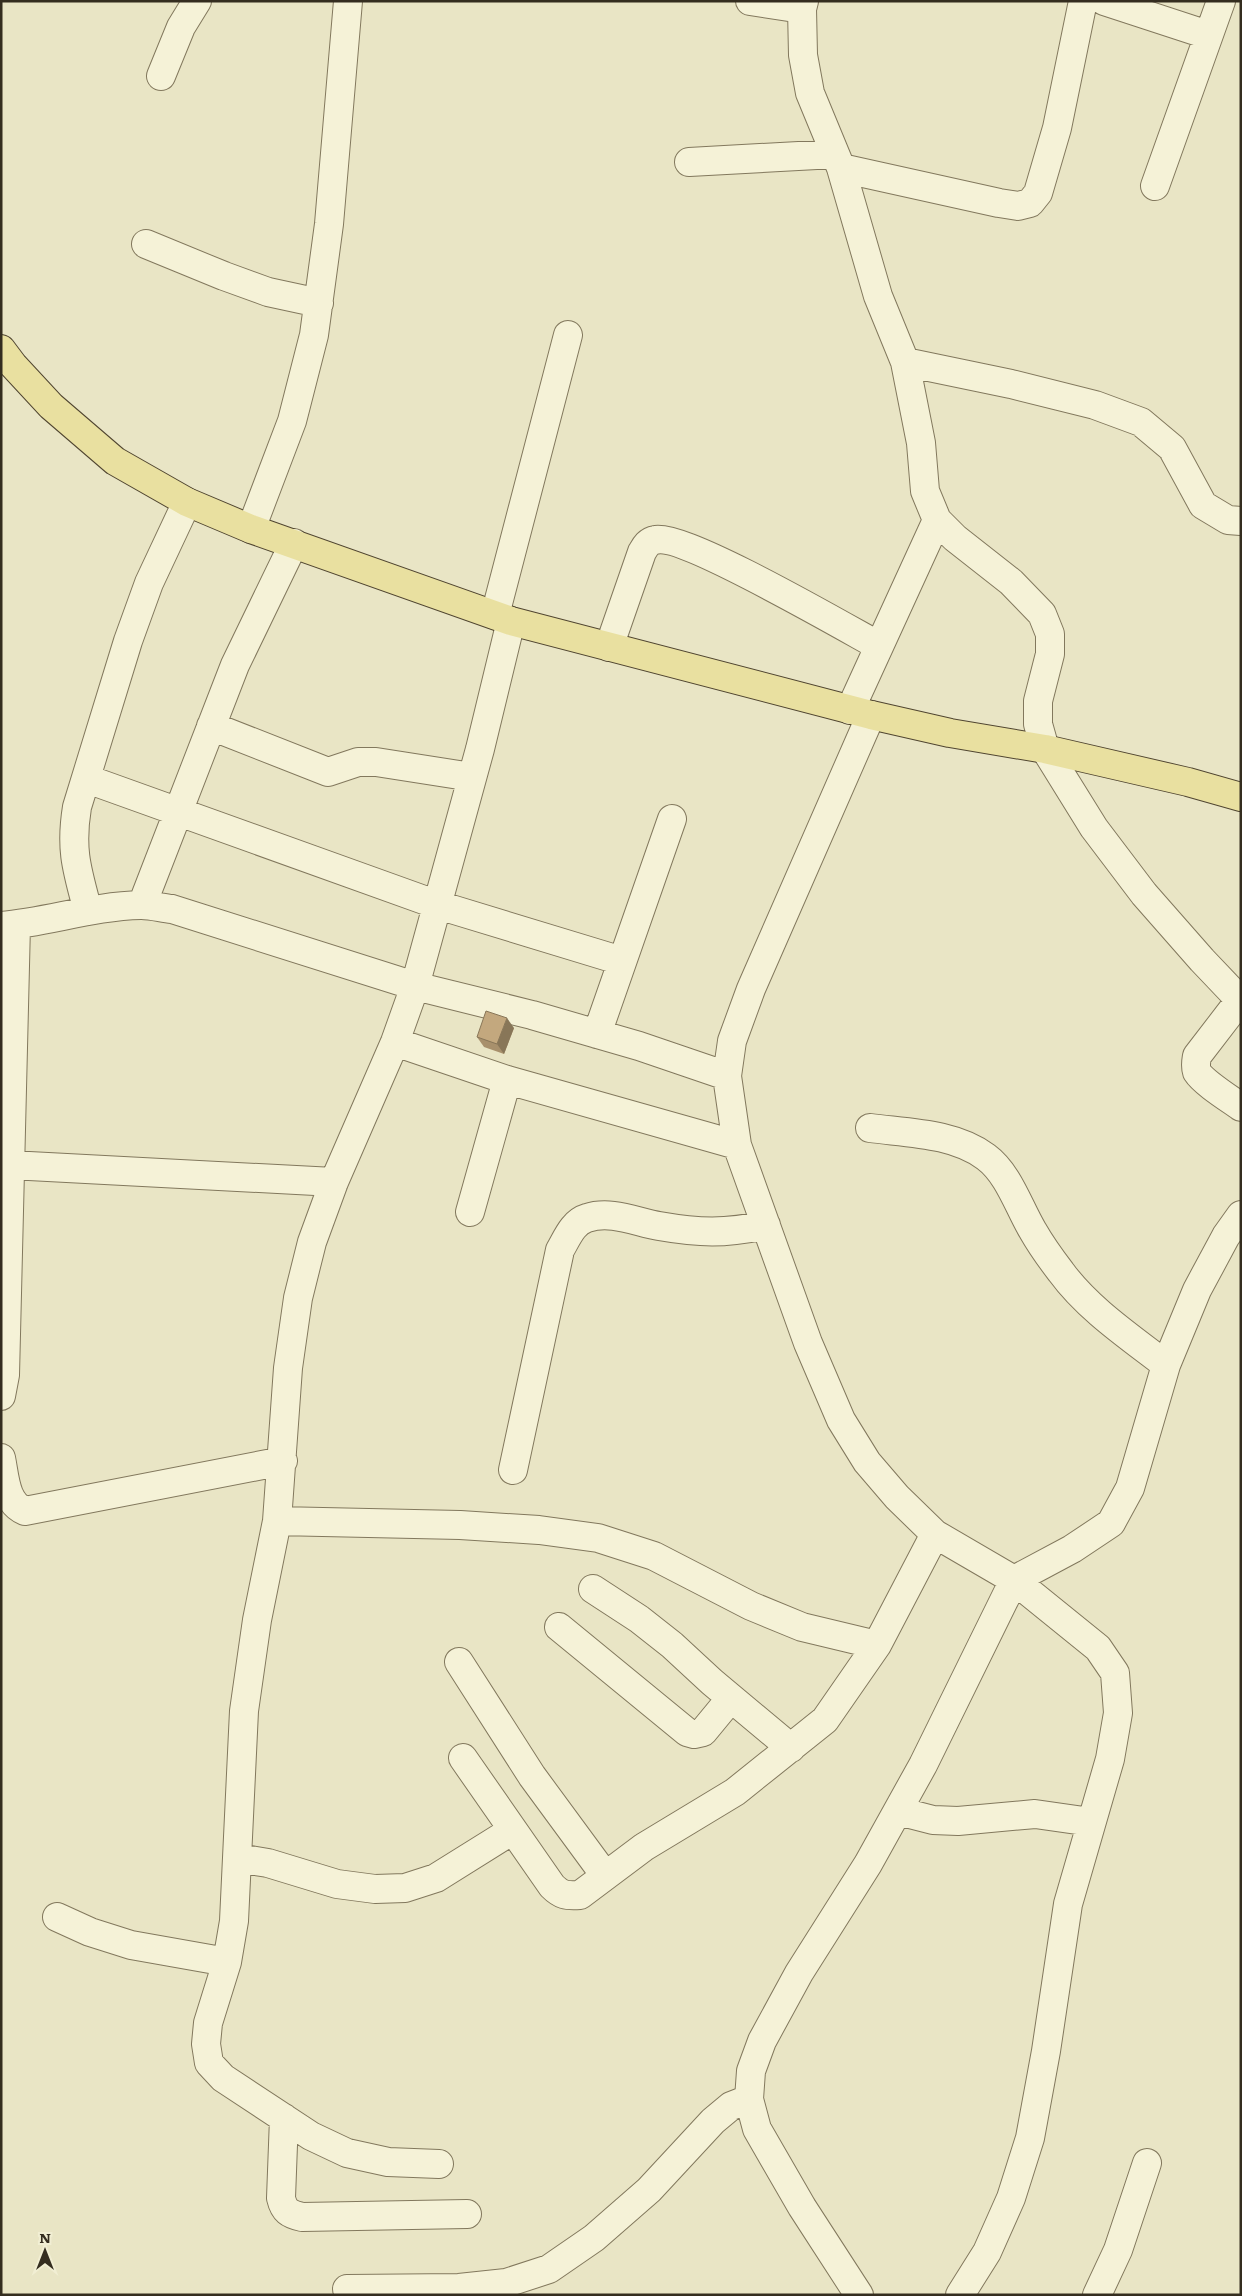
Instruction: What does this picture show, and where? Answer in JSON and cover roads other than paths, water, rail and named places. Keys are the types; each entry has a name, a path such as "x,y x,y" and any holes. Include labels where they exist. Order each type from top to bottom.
{"main road":[{"path":"1,349 13,365 77,431 115,461 187,502 251,529 503,618 609,647 860,712 950,733 1044,749 1188,782 1241,797"}],"street":[{"path":"161,76 181,26 197,1"},
{"path":"251,529 292,421 314,335 330,224 348,1"},
{"path":"750,1 803,5 803,55 810,93 838,161 878,296 905,362 921,444 925,491 937,520 955,538 1010,582 1042,614 1050,634 1050,654 1038,701 1038,724 1044,749 1094,828 1144,894 1240,1001 1197,1056 1195,1064 1203,1078 1241,1107"},
{"path":"690,162 838,161 999,204 1018,206 1030,204 1038,193 1057,128 1083,1"},
{"path":"1104,1 1208,36"},
{"path":"1155,186 1221,1"},
{"path":"146,244 268,292 318,303"},
{"path":"439,2164 388,2162 347,2153 311,2136 223,2078 209,2062 206,2044 208,2023 227,1962 234,1921 244,1711 257,1620 277,1521 283,1461 288,1368 298,1298 312,1242 334,1182 395,1042 438,905 472,776 503,618 568,334"},
{"path":"905,362 1011,384 1095,405 1140,422 1172,448 1203,504 1228,520 1241,521"},
{"path":"88,911 74,857 73,833 77,807 128,641 149,583 187,502"},
{"path":"937,520 879,646 860,712 750,989 732,1041 726,1076 738,1145 808,1343 841,1420 866,1462 897,1498 935,1534 1014,1580 1098,1648 1115,1673 1118,1713 1110,1759 1068,1904 1046,2051 1030,2138 1011,2198 986,2252 960,2295"},
{"path":"609,647 642,552 648,544 656,540 666,540 687,547 757,578 879,646"},
{"path":"142,905 176,813 235,665 294,543"},
{"path":"211,726 328,772 358,762 376,762 472,776"},
{"path":"87,779 176,813 438,905 622,961"},
{"path":"596,1034 672,819"},
{"path":"1,1396 5,1375 10,1165 8,925 88,911 142,905 172,909 414,986 532,1015 726,1076"},
{"path":"395,1042 507,1080 738,1145"},
{"path":"470,1212 507,1080"},
{"path":"870,1128 936,1136 969,1146 988,1158 1005,1179 1033,1232 1062,1274 1094,1306 1166,1365"},
{"path":"10,1165 334,1182"},
{"path":"847,2289 757,2129 749,2099 751,2071 762,2041 799,1973 868,1864 898,1811 923,1765 1014,1580 1072,1549 1111,1523 1130,1488 1166,1365 1197,1290 1226,1236 1241,1215"},
{"path":"513,1470 560,1250 572,1229 586,1218 613,1216 657,1226 700,1232 736,1232 766,1226"},
{"path":"1,1458 9,1496 16,1507 25,1511 283,1461"},
{"path":"277,1521 539,1530 598,1538 654,1556 751,1606 802,1627 878,1645"},
{"path":"464,1758 560,1894 568,1896 580,1894 604,1874 644,1847 735,1792 825,1720 878,1645 935,1534"},
{"path":"592,1588 652,1629 791,1748"},
{"path":"559,1627 687,1732 694,1734 703,1732 731,1698"},
{"path":"459,1662 532,1776 604,1874"},
{"path":"898,1811 933,1820 958,1821 1036,1814 1091,1822"},
{"path":"237,1858 268,1862 337,1884 375,1889 405,1888 436,1878 513,1830"},
{"path":"57,1917 90,1932 131,1945 227,1962"},
{"path":"347,2289 459,2288 506,2283 548,2268 594,2238 649,2190 713,2121 731,2106 749,2099"},
{"path":"284,2118 282,2198 283,2208 290,2214 302,2217 467,2214"},
{"path":"1097,2295 1118,2250 1147,2163"}]}
